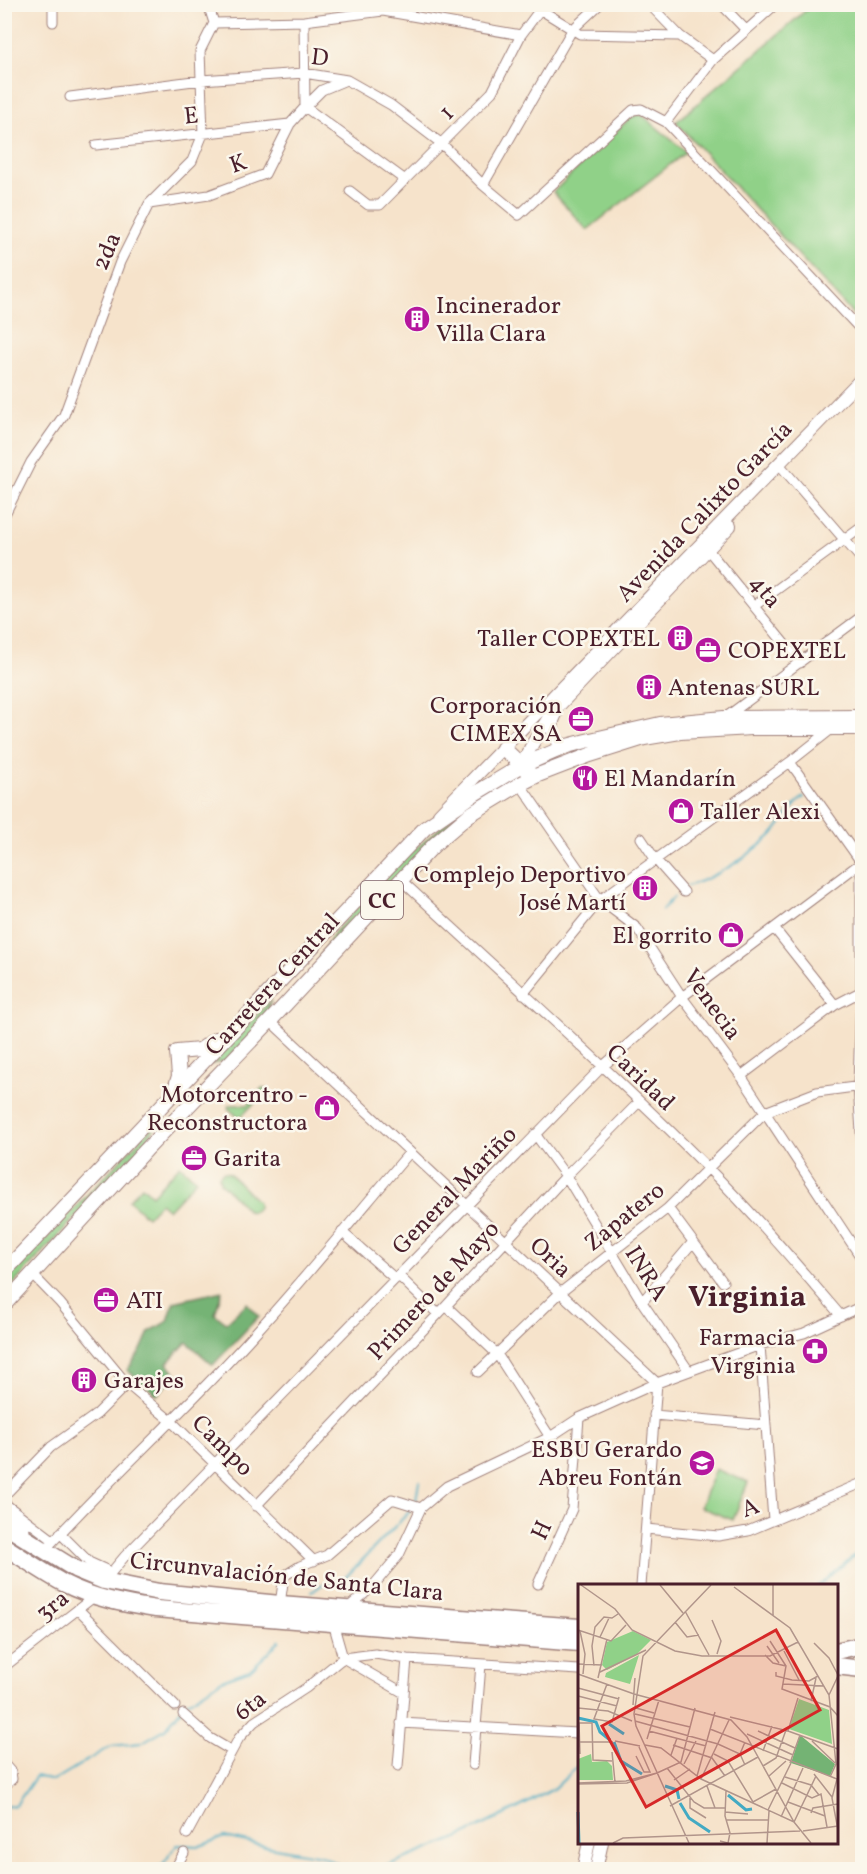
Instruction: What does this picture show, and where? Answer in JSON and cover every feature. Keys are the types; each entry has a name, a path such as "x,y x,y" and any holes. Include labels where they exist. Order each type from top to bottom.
{"highway":[{"name":"Circunvalación de Santa Clara","path":"4,1525 48,1546 75,1569 159,1592 280,1604 578,1627"},
{"name":"Circunvalación de Santa Clara","path":"4,1546 64,1583 95,1596 126,1605 578,1643"},
{"path":"837,1651 862,1645"},
{"path":"837,1651 862,1654"},
{"path":"837,1666 862,1669"}],"main road":[{"name":"Avenida Calixto García","path":"781,467 862,378"},
{"name":"Avenida Calixto García","path":"425,828 862,387"},
{"name":"Avenida Calixto García","path":"521,766 551,714 705,546"},
{"path":"563,700 553,719 552,727 558,741 567,746"},
{"path":"848,717 862,707"},
{"name":"Carretera Central","path":"4,1305 146,1150 435,844 469,815 538,775 661,730 680,732 751,723 807,722 862,717"},
{"name":"Carretera Central","path":"4,1272 425,828 521,766 567,746 724,718 751,723"},
{"name":"Carretera Central","path":"807,722 834,728 862,728"},
{"path":"586,741 590,755"},
{"path":"503,748 526,770 538,775"},
{"path":"469,815 509,786 521,766"},
{"path":"270,1021 270,1010 273,1003 308,963 327,932"},
{"path":"172,1095 176,1090 179,1077 177,1052 193,1052 206,1048 233,1024 244,1020"},
{"path":"192,1074 207,1087"},
{"path":"583,1869 589,1844"},
{"path":"596,1869 602,1844"}],"street":[{"path":"53,4 53,22"},
{"path":"208,4 214,23 304,21 383,11 520,35"},
{"path":"483,185 572,30 600,4"},
{"path":"649,4 680,36 713,60"},
{"path":"721,4 746,30"},
{"path":"776,4 713,60 666,122 862,331"},
{"path":"543,7 580,34 680,36"},
{"name":"1","path":"350,191 368,205 380,205 492,92 520,35 543,7"},
{"path":"304,21 305,107 405,180"},
{"name":"2da","path":"4,516 31,462 64,415 120,262 149,204 192,161 203,134 200,51 214,23"},
{"name":"D","path":"70,97 201,80 305,73 347,80 391,105 442,144 483,185 519,215 633,110 641,109 666,122"},
{"name":"K","path":"149,204 209,195 265,174 290,124 322,90 347,80"},
{"name":"E","path":"96,145 290,124"},
{"path":"781,467 862,560"},
{"path":"754,606 862,526"},
{"name":"4ta","path":"705,546 800,663"},
{"path":"724,718 862,616"},
{"path":"751,723 752,698"},
{"path":"523,994 600,900 848,717"},
{"path":"807,722 812,740 809,747"},
{"path":"790,762 862,862 860,1086 862,1147"},
{"name":"Venecia","path":"520,784 600,900 637,928 682,997 741,1076 862,1259"},
{"path":"641,838 655,859 684,892"},
{"name":"General Mariño","path":"107,1577 124,1556 214,1463 603,1067 682,997 862,862"},
{"name":"Caridad","path":"401,880 603,1067 708,1168 841,1316"},
{"path":"774,928 835,1005"},
{"path":"741,1076 835,1005 862,991"},
{"name":"Oria","path":"270,1021 657,1383"},
{"path":"765,1112 817,1092 860,1086"},
{"name":"Primero de Mayo","path":"256,1506 566,1176 639,1102"},
{"name":"Zapatero","path":"478,1372 560,1293 668,1208 765,1112"},
{"name":"INRA","path":"535,1134 566,1176 642,1302 689,1371"},
{"path":"48,1546 107,1483 257,1332 410,1152"},
{"path":"668,1208 723,1282"},
{"path":"342,1232 392,1276 401,1278 438,1314"},
{"path":"642,1302 693,1242"},
{"name":"Campo","path":"33,1275 60,1303 127,1384 171,1421 314,1562"},
{"path":"446,1306 497,1354 550,1437"},
{"path":"348,1608 373,1586 399,1555 421,1508 447,1486 550,1437 579,1418 657,1383 760,1345 804,1333 862,1306"},
{"path":"760,1345 773,1520"},
{"path":"641,1584 657,1383"},
{"path":"4,1496 51,1447 97,1414 127,1384"},
{"path":"654,1414 766,1425"},
{"name":"H","path":"538,1584 573,1509 579,1418"},
{"name":"A","path":"646,1529 718,1536 748,1531 862,1483"},
{"path":"280,1604 284,1576 300,1566 327,1555 392,1499 421,1508"},
{"path":"4,1503 48,1546"},
{"path":"4,1511 21,1527 48,1546"},
{"path":"60,1533 107,1577"},
{"name":"3ra","path":"4,1667 95,1596"},
{"path":"78,1609 175,1706"},
{"path":"333,1623 343,1658 404,1693"},
{"path":"343,1658 375,1654 407,1659 578,1670"},
{"name":"6ta","path":"187,1834 239,1738 255,1722 306,1688 343,1658"},
{"path":"398,1766 407,1659"},
{"path":"473,1765 481,1664"},
{"path":"183,1714 210,1738 232,1750"},
{"path":"401,1723 578,1732"},
{"path":"4,1764 11,1772 8,1782"},
{"path":"174,1869 184,1853"}],"green space":[{"path":"812,5 862,5 862,324 676,122"},
{"path":"642,115 686,152 587,230 553,192 631,117"},
{"path":"506,783 439,833 319,958 335,932 400,862 447,822"},
{"path":"271,1000 264,1021 226,1061 212,1064"},
{"path":"262,1088 268,1090 268,1093 262,1100 259,1098 241,1117 228,1108 229,1105 248,1105"},
{"path":"163,1115 145,1143 5,1293 4,1283"},
{"path":"180,1165 196,1180 168,1210 160,1203 147,1217 129,1200 142,1186 152,1195"},
{"path":"223,1172 229,1173 258,1202 256,1210 248,1211 220,1182 219,1176"},
{"path":"222,1291 215,1314 226,1323 247,1303 259,1316 213,1365 187,1342 167,1363 176,1374 157,1395 127,1370 140,1352 149,1332 168,1321 174,1302"},
{"path":"715,1469 748,1482 733,1520 700,1507"}],"waterway":[{"path":"687,886 720,872 752,851 771,836 804,797"},
{"path":"662,910 674,897"},
{"path":"416,1501 419,1481"},
{"path":"312,1592 323,1584 341,1582 410,1511"},
{"path":"820,1584 862,1549"},
{"path":"4,1807 16,1805 36,1776 53,1781 111,1746 141,1743 165,1729 186,1703 222,1680 250,1670 280,1640"},
{"path":"376,1870 457,1838 518,1808 555,1788 578,1766"},
{"path":"153,1870 163,1864 177,1845 200,1846 224,1837 322,1856 350,1870"}],"place":[{"name":"Incinerador Villa Clara","path":"417,319"},
{"name":"Taller COPEXTEL","path":"680,638"},
{"name":"COPEXTEL","path":"708,650"},
{"name":"Antenas SURL","path":"649,687"},
{"name":"Corporación CIMEX SA","path":"581,719"},
{"name":"El Mandarín","path":"585,778"},
{"name":"Taller Alexi","path":"681,811"},
{"name":"Complejo Deportivo José Martí","path":"645,888"},
{"name":"El gorrito","path":"731,935"},
{"name":"Motorcentro - Reconstructora","path":"327,1108"},
{"name":"Garita","path":"194,1158"},
{"name":"ATI","path":"106,1300"},
{"name":"Farmacia Virginia","path":"815,1351"},
{"name":"Garajes","path":"84,1380"},
{"name":"ESBU Gerardo Abreu Fontán","path":"702,1463"}],"district":[{"name":"Virginia","path":"747,1296"}]}
